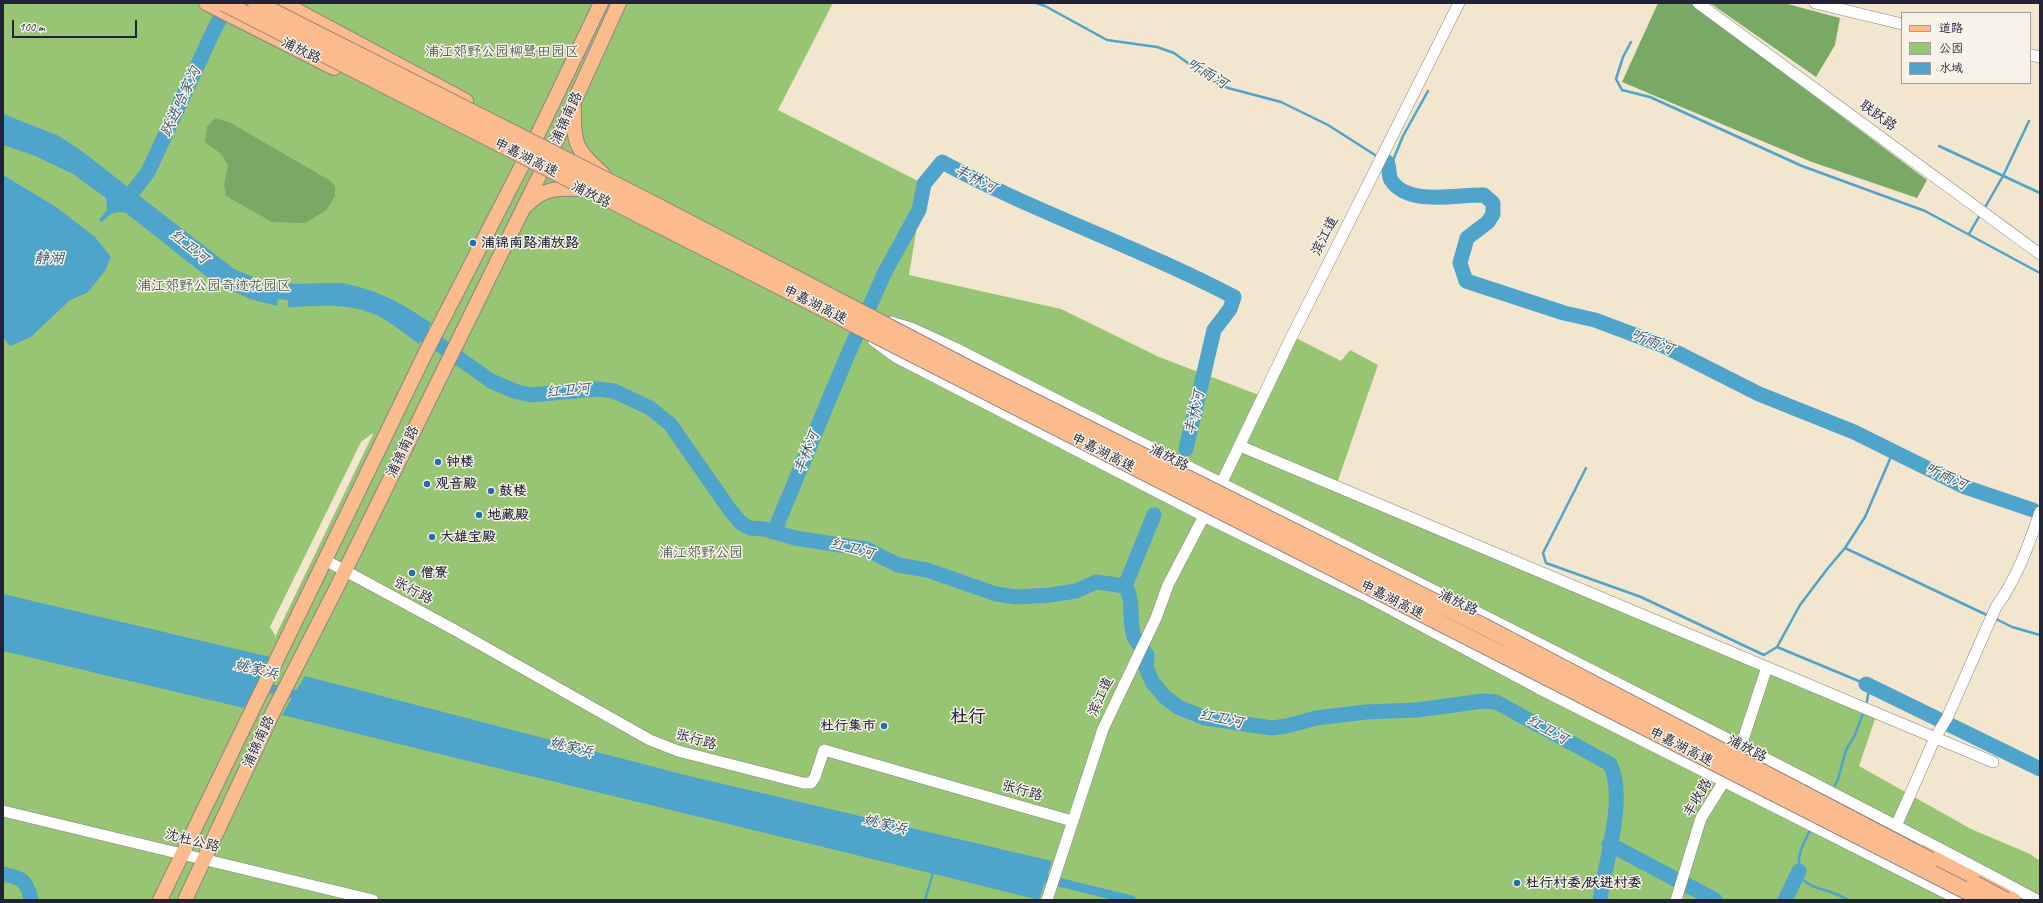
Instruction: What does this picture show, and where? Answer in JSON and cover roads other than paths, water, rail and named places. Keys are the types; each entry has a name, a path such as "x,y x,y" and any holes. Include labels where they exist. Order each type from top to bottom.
{"highway":[{"name":"申嘉湖高速","path":"256,3 649,202 977,373 1482,626 2006,900"},
{"name":"申嘉湖高速","path":"219,8 1984,900"}],"main road":[{"name":"浦放路","path":"283,3 553,148 855,306 1501,633 1728,752"},
{"name":"浦锦南路","path":"182,854 248,715 292,629 425,354 536,138 601,3"},
{"name":"浦锦南路","path":"185,900 273,712 553,148 619,3"},
{"name":"浦放路","path":"219,8 846,325 1722,776"},
{"path":"575,100 573,128 575,142 586,159 603,174"},
{"path":"522,210 534,197 549,189 580,190"},
{"name":"浦放路","path":"1749,763 2014,900"},
{"path":"1741,781 1977,900"},
{"path":"160,900 182,854"}],"street":[{"name":"滨江道","path":"1221,484 1325,269 1459,3"},
{"name":"联跃路","path":"1698,3 2040,254"},
{"path":"1815,3 1901,24"},
{"name":"浦放路","path":"873,315 911,328 955,348 1841,797 2037,900"},
{"name":"浦放路","path":"865,335 896,357 1204,516 1364,595 1538,688 1722,776 1823,831 1960,900"},
{"path":"1240,446 1878,714 1937,735 1992,762"},
{"path":"1896,826 1937,735 1947,718 1996,608 2007,591 2030,543 2040,512"},
{"name":"滨江道","path":"1047,898 1102,729 1179,563 1204,516"},
{"name":"张行路","path":"325,560 453,629 650,740 678,751 803,783 811,783 815,777 824,750 1072,821"},
{"name":"丰收路","path":"1677,895 1701,818 1722,776 1741,746 1767,667"},
{"name":"沈杜公路","path":"3,811 374,900"}],"water":[{"path":"3,114 57,135 79,149 234,269 253,277 280,283 277,306 250,299 212,281 126,213 116,212 102,222 99,220 107,210 106,198 73,174 33,155 3,145"},
{"name":"静湖","path":"3,175 56,207 95,237 111,257 105,271 87,293 70,300 31,337 10,346 3,337"},
{"path":"342,283 368,290 389,298 431,323 419,344 387,321 376,315 355,308 343,306 288,307 289,284"},
{"path":"3,594 270,657 244,708 3,651"},
{"path":"305,676 689,776 1052,861 1039,900 282,715"}],"waterway":[{"name":"跃进哈家沟","path":"128,198 148,172 228,3"},
{"name":"听雨河","path":"1036,3 1045,6 1107,40 1157,47 1174,53 1211,80 1228,88 1281,102 1328,125 1375,155"},
{"path":"1631,42 1623,57 1616,79 1622,90 1650,97 1802,166 1925,211 2040,273"},
{"path":"1389,170 1403,136 1428,91"},
{"path":"1984,209 2003,176 2029,121"},
{"path":"1939,146 2040,193"},
{"name":"丰林河","path":"774,532 845,361 885,272 919,210 924,184 942,162 1014,198 1162,262 1234,297 1230,309 1214,330 1186,449"},
{"name":"听雨河","path":"1387,162 1391,180 1399,188 1409,194 1434,197 1484,195 1493,203 1493,214 1488,222 1467,238 1460,263 1466,281 1564,313 1595,320 1664,346 1759,394 1854,432 1965,487 2033,510"},
{"path":"1969,234 1981,213"},
{"name":"红卫河","path":"260,289 308,295"},
{"name":"红卫河","path":"409,323 491,381 514,391 531,395 597,389 614,391 650,408 670,424 730,510 741,523 750,528 764,529 795,538 866,549 898,565 927,570 996,594 1016,597 1050,595 1076,591 1096,582 1125,586 1128,591 1133,633 1137,642 1147,655 1146,668 1153,683 1165,697 1178,707 1205,718 1272,728 1287,726 1316,718 1366,712 1417,710 1483,701 1496,702 1610,764 1615,778 1616,812 1600,900"},
{"path":"1866,706 1869,690 1866,684 1777,647 1800,605 1845,548 1865,517 1893,452"},
{"path":"1586,468 1543,553 1546,563 1641,597 1764,655 1777,647"},
{"name":"丰林河","path":"1125,586 1154,515"},
{"path":"1845,548 1989,616"},
{"path":"1994,618 2012,627 2040,635"},
{"path":"1866,684 2040,769"},
{"name":"姚家浜","path":"259,686 305,697"},
{"path":"1833,789 1838,779 1846,750 1854,737 1864,711"},
{"path":"1811,829 1800,852 1800,878 1812,886 1842,896 1848,900"},
{"path":"1609,844 1715,900"},
{"path":"1785,900 1799,871"},
{"path":"925,900 933,873"},
{"path":"3,874 23,881 28,888 31,900"},
{"name":"姚家浜","path":"1034,876 1132,900"}],"place":[{"name":"浦锦南路浦放路","path":"473,243"},
{"name":"钟楼","path":"438,462"},
{"name":"观音殿","path":"427,484"},
{"name":"鼓楼","path":"491,491"},
{"name":"地藏殿","path":"479,515"},
{"name":"大雄宝殿","path":"432,537"},
{"name":"僧寮","path":"412,573"},
{"name":"杜行集市","path":"884,726"},
{"name":"杜行村委/跃进村委","path":"1517,883"}],"district":[{"name":"杜行","path":"968,717"}],"park label":[{"name":"浦江郊野公园柳鹭田园区","path":"502,52"},
{"name":"浦江郊野公园奇迹花园区","path":"214,286"},
{"name":"浦江郊野公园","path":"701,553"}]}
